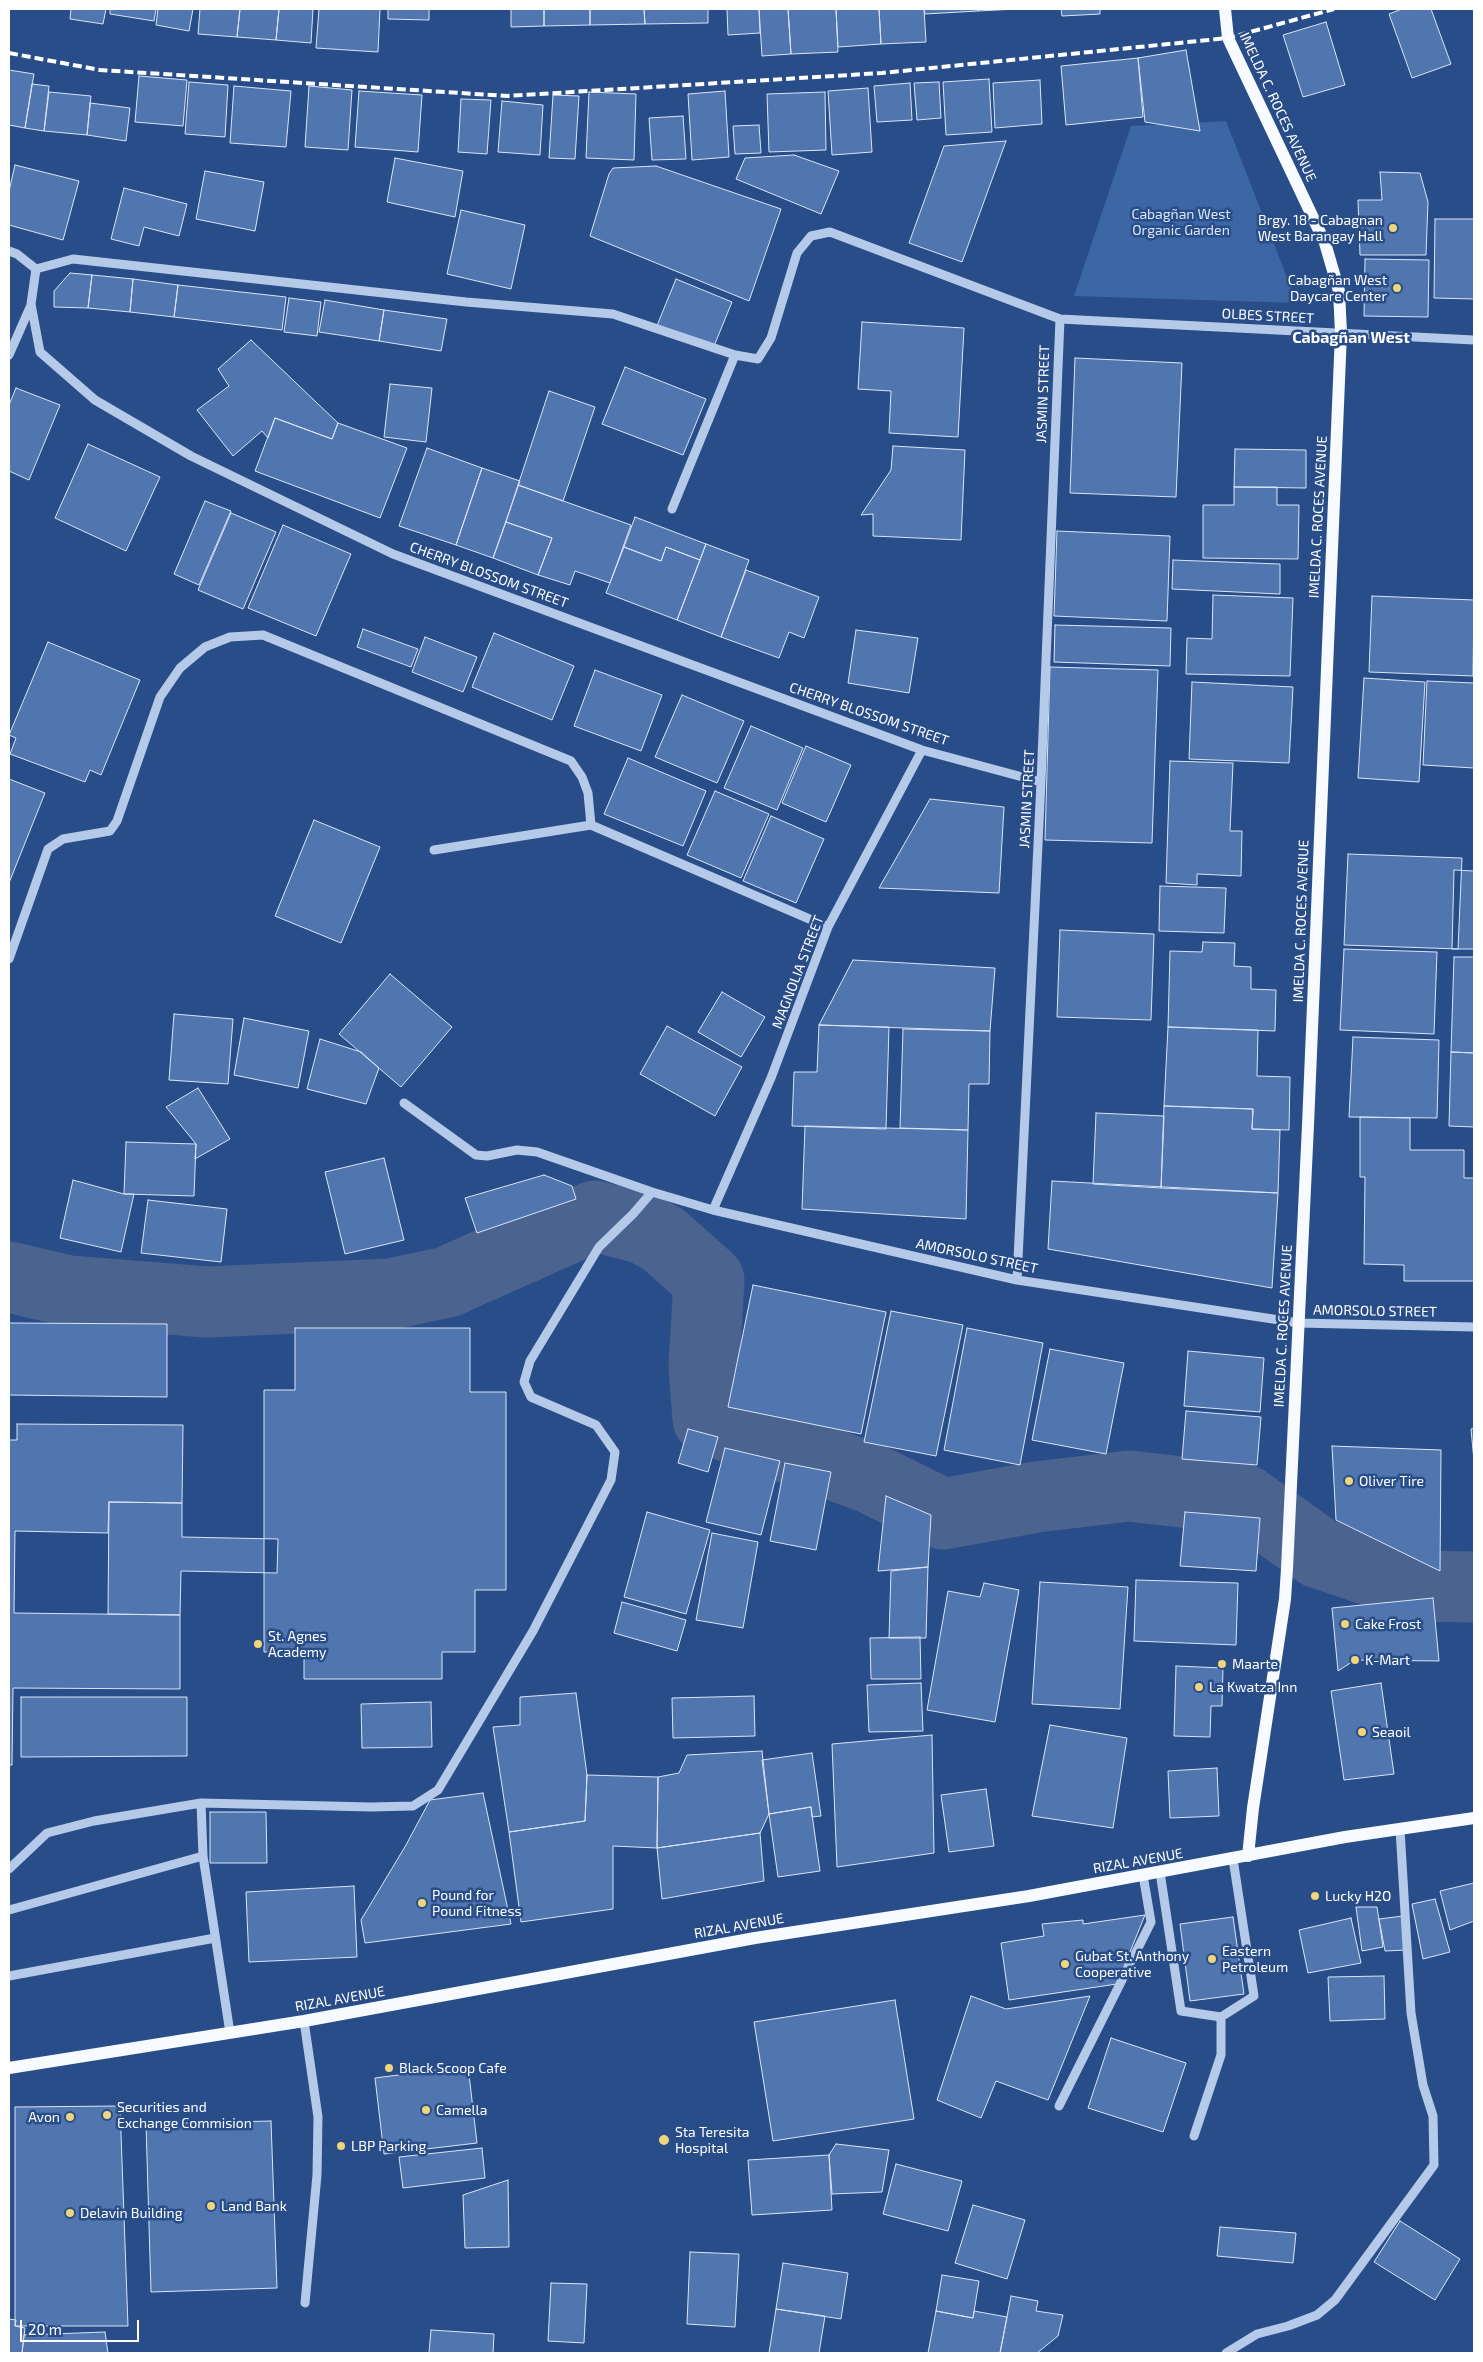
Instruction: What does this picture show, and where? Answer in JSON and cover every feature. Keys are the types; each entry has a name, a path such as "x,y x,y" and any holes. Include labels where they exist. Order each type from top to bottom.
{"main road":[{"name":"IMELDA C. ROCES AVENUE","path":"1225,9 1228,38 1325,243 1339,291 1341,333 1287,1569 1285,1599 1254,1799 1248,1856"},
{"name":"RIZAL AVENUE","path":"9,2068 304,2021 755,1938 1029,1896 1345,1837 1474,1818"}],"street":[{"name":"OLBES STREET","path":"735,355 758,359 771,338 797,253 811,236 830,232 1060,319 1474,340"},
{"path":"9,251 17,254 36,269 73,258 466,302 613,314 735,355 672,509"},
{"name":"CHERRY BLOSSOM STREET","path":"36,269 31,304 40,352 95,400 191,456 393,554 922,750 1042,782"},
{"path":"9,355 31,304"},
{"name":"JASMIN STREET","path":"1017,1280 1042,782 1060,319"},
{"path":"9,959 48,849 63,839 110,831 117,821 160,697 180,668 205,648 230,637 263,635 571,761 582,777 588,794 591,825"},
{"name":"MAGNOLIA STREET","path":"713,1210 771,1078 828,927 922,750"},
{"path":"434,850 591,825 828,927"},
{"name":"AMORSOLO STREET","path":"404,1103 476,1155 487,1156 516,1150 537,1152 652,1192 713,1210 1017,1280 1299,1323 1474,1327"},
{"path":"9,1869 47,1833 94,1821 201,1802 371,1807 413,1806 438,1790 532,1631 612,1480 615,1452 596,1425 531,1397 524,1382 530,1361 599,1247 633,1214 652,1192"},
{"path":"201,1802 203,1856 230,2033"},
{"path":"1226,2353 1257,2334 1288,2326 1317,2315 1335,2300 1434,2165 1433,2116 1423,2085 1411,2013 1400,1829"},
{"path":"9,1910 203,1856"},
{"path":"1160,1872 1181,2011 1221,2017 1254,1996 1233,1859"},
{"path":"1059,2106 1150,1922 1143,1875"},
{"path":"9,1976 215,1938"},
{"path":"1194,2136 1221,2055 1221,2017"},
{"path":"304,2021 318,2117 317,2175 305,2303"}],"green space":[{"name":"Cabagñan West Organic Garden","path":"1226,121 1297,303 1074,296 1131,126"}],"building":[{"path":"71,9 106,9 103,24 70,19"},
{"path":"110,9 156,9 154,21 110,14"},
{"path":"158,9 193,9 189,31 156,25"},
{"path":"200,9 240,9 237,37 198,34"},
{"path":"240,9 279,9 276,40 237,37"},
{"path":"279,9 313,9 311,43 276,40"},
{"path":"319,9 380,9 378,52 316,48"},
{"path":"388,9 429,9 429,20 388,19"},
{"path":"511,9 544,9 544,26 511,27"},
{"path":"544,9 590,9 590,25 544,26"},
{"path":"590,9 644,9 645,24 590,25"},
{"path":"644,9 708,9 708,23 645,24"},
{"path":"727,9 759,9 760,33 728,35"},
{"path":"759,9 788,9 791,54 762,56"},
{"path":"788,9 836,9 838,52 791,54"},
{"path":"836,9 879,9 881,44 838,47"},
{"path":"879,9 924,9 926,42 881,44"},
{"path":"924,9 978,9 978,11 925,14"},
{"path":"978,9 1017,9 978,11"},
{"path":"1061,9 1100,9 1100,14 1062,16"},
{"path":"1402,9 1431,9 1451,64 1412,78 1389,14"},
{"path":"1326,22 1345,85 1303,97 1283,35"},
{"path":"1186,50 1200,131 1145,122 1138,58"},
{"path":"1138,58 1143,117 1066,125 1061,66"},
{"path":"9,70 34,74 25,128 9,125"},
{"path":"139,76 187,80 183,126 135,122"},
{"path":"989,79 992,132 946,135 943,82"},
{"path":"1040,80 1042,124 995,128 993,83"},
{"path":"189,82 228,85 225,137 185,134"},
{"path":"939,82 941,118 917,120 914,83"},
{"path":"910,83 912,120 877,122 874,86"},
{"path":"32,84 49,86 44,131 25,128"},
{"path":"234,86 291,91 286,147 230,143"},
{"path":"309,86 352,90 348,150 305,147"},
{"path":"868,88 872,152 832,155 828,91"},
{"path":"359,91 422,95 418,152 355,147"},
{"path":"725,91 729,157 692,160 688,94"},
{"path":"49,92 91,96 87,135 44,131"},
{"path":"589,92 636,94 634,160 586,158"},
{"path":"825,92 826,150 769,152 767,94"},
{"path":"553,95 579,96 575,159 549,158"},
{"path":"461,99 491,100 487,154 458,152"},
{"path":"502,101 543,105 540,155 498,152"},
{"path":"90,103 130,108 126,141 87,135"},
{"path":"683,116 686,159 652,160 649,118"},
{"path":"759,125 761,153 735,154 733,126"},
{"path":"1006,141 962,262 909,243 944,146"},
{"path":"794,155 839,171 821,214 736,179 745,158"},
{"path":"395,158 463,171 455,217 387,202"},
{"path":"15,165 79,181 63,240 9,225 9,191"},
{"path":"656,166 781,209 749,301 590,236 609,174 613,168"},
{"path":"205,171 264,182 255,231 196,219"},
{"name":"Brgy. 18 - Cabagnan West Barangay Hall","path":"1380,172 1420,173 1428,202 1426,255 1360,255 1358,200 1382,200"},
{"path":"124,188 187,204 179,236 144,227 139,246 111,239"},
{"path":"461,210 525,225 511,289 447,274"},
{"path":"1435,219 1474,219 1474,299 1434,298"},
{"name":"Cabagñan West Daycare Center","path":"1365,259 1429,260 1428,317 1364,316"},
{"path":"70,273 92,275 88,308 54,307 54,291"},
{"path":"92,275 133,279 130,312 88,308"},
{"path":"133,279 178,285 174,317 130,312"},
{"path":"676,279 732,302 712,351 656,328"},
{"path":"178,285 286,297 282,330 174,317"},
{"path":"289,298 321,302 317,336 284,332"},
{"path":"325,300 384,310 379,341 319,332"},
{"path":"384,310 447,319 441,351 379,341"},
{"path":"862,322 964,328 958,437 889,433 891,391 858,389"},
{"path":"251,340 338,423 332,439 275,418 268,438 262,431 233,456 197,410 229,386 218,369"},
{"path":"1075,358 1182,363 1176,497 1070,493"},
{"path":"625,367 706,399 683,455 602,424"},
{"path":"390,384 432,388 426,442 384,437"},
{"path":"16,388 60,405 29,480 9,471 9,405"},
{"path":"549,391 595,407 563,501 518,485"},
{"path":"275,418 332,439 338,423 407,448 380,518 255,471"},
{"path":"88,444 160,477 126,551 55,518"},
{"path":"893,446 965,450 961,540 873,536 873,514 861,515 891,470"},
{"path":"427,448 482,468 456,545 399,526"},
{"path":"1235,449 1306,450 1306,488 1234,487"},
{"path":"482,468 520,481 493,558 456,545"},
{"path":"518,485 631,525 610,583 575,571 570,585 538,575 552,538 506,522"},
{"path":"1234,487 1277,487 1277,505 1299,505 1298,559 1203,558 1203,505 1234,505"},
{"path":"205,501 231,511 199,585 174,574"},
{"path":"231,513 276,532 243,609 198,590"},
{"path":"635,517 706,544 700,560 666,547 661,561 624,547"},
{"path":"506,522 552,538 538,575 493,558"},
{"path":"283,525 351,554 316,636 248,608"},
{"path":"1057,531 1170,536 1167,621 1054,616"},
{"path":"706,544 749,560 721,637 677,620"},
{"path":"624,547 661,561 666,547 700,560 677,620 606,593"},
{"path":"1173,560 1280,564 1280,594 1172,589"},
{"path":"746,570 819,597 804,638 789,632 779,658 721,637"},
{"path":"1213,595 1293,598 1290,676 1186,674 1187,638 1212,639"},
{"path":"1372,596 1474,600 1473,676 1369,672"},
{"path":"1055,625 1171,628 1170,666 1054,662"},
{"path":"363,629 418,649 411,667 357,647"},
{"path":"856,630 918,638 909,693 848,683"},
{"path":"494,633 574,666 552,720 472,687"},
{"path":"425,637 477,657 463,692 412,672"},
{"path":"48,642 140,680 101,775 90,770 85,782 10,754 16,738 9,735"},
{"path":"1050,667 1158,670 1152,843 1045,840"},
{"path":"595,670 662,695 641,751 574,726"},
{"path":"1364,678 1425,682 1419,782 1358,778"},
{"path":"1427,681 1474,683 1474,768 1423,765"},
{"path":"1192,682 1293,687 1289,763 1189,759"},
{"path":"682,695 744,721 717,783 655,757"},
{"path":"751,726 803,748 777,810 724,788"},
{"path":"806,746 851,765 826,822 782,803"},
{"path":"628,758 706,791 683,846 604,814"},
{"path":"1170,761 1233,763 1230,831 1242,831 1241,876 1197,874 1197,885 1166,883"},
{"path":"9,779 45,793 9,883"},
{"path":"715,791 769,814 741,878 687,855"},
{"path":"930,799 1004,807 999,893 879,888"},
{"path":"771,816 824,839 796,903 743,881"},
{"path":"314,820 380,847 341,943 275,916"},
{"path":"1348,854 1462,858 1458,949 1344,945"},
{"path":"1454,870 1474,871 1474,949 1452,949"},
{"path":"1160,886 1226,888 1224,933 1159,931"},
{"path":"1060,930 1154,934 1151,1020 1057,1017"},
{"path":"1203,942 1235,943 1234,966 1251,967 1251,989 1276,990 1275,1031 1168,1027 1170,951 1202,952"},
{"path":"1344,949 1437,952 1434,1034 1340,1030"},
{"path":"1454,957 1474,957 1474,1053 1451,1052"},
{"path":"853,960 995,968 990,1031 819,1025"},
{"path":"390,974 452,1027 401,1087 339,1034"},
{"path":"722,992 765,1017 741,1057 698,1032"},
{"path":"174,1014 233,1019 228,1084 169,1080"},
{"path":"244,1018 309,1031 298,1088 234,1075"},
{"path":"819,1025 889,1027 886,1129 792,1126 794,1072 817,1072"},
{"path":"667,1026 742,1067 715,1116 640,1074"},
{"path":"1168,1027 1258,1030 1257,1076 1290,1077 1289,1130 1252,1129 1253,1109 1164,1106"},
{"path":"903,1029 990,1031 989,1084 969,1084 968,1130 900,1128"},
{"path":"1353,1037 1439,1040 1437,1118 1349,1117"},
{"path":"320,1039 361,1052 379,1068 366,1104 307,1089"},
{"path":"1451,1052 1474,1053 1474,1127 1449,1126"},
{"path":"198,1088 230,1139 195,1159 196,1144 166,1107"},
{"path":"1164,1106 1253,1109 1252,1129 1280,1130 1278,1193 1161,1188"},
{"path":"1096,1113 1164,1116 1161,1188 1093,1184"},
{"path":"1360,1117 1410,1118 1410,1150 1464,1150 1464,1178 1474,1178 1474,1281 1404,1281 1404,1265 1364,1264 1365,1177 1360,1177"},
{"path":"805,1126 968,1130 966,1219 802,1209"},
{"path":"126,1142 196,1144 194,1196 124,1194"},
{"path":"384,1158 404,1240 345,1254 325,1172"},
{"path":"544,1175 572,1186 576,1199 477,1233 465,1198"},
{"path":"73,1180 124,1194 134,1194 121,1252 60,1238"},
{"path":"1052,1181 1278,1193 1272,1288 1048,1249"},
{"path":"148,1200 227,1209 221,1262 141,1253"},
{"path":"753,1285 886,1312 861,1434 728,1407"},
{"path":"891,1311 963,1325 936,1456 864,1442"},
{"path":"9,1323 167,1324 167,1397 9,1395"},
{"path":"295,1328 470,1328 470,1392 506,1392 506,1590 475,1590 475,1652 442,1652 442,1679 304,1679 304,1652 264,1652 264,1390 295,1390"},
{"path":"967,1328 1043,1343 1020,1465 944,1450"},
{"path":"1050,1349 1124,1363 1106,1454 1032,1440"},
{"path":"1188,1351 1264,1358 1260,1412 1184,1406"},
{"path":"1186,1411 1261,1417 1257,1465 1182,1459"},
{"path":"17,1424 183,1425 182,1503 109,1502 108,1533 15,1531 14,1613 180,1615 180,1689 13,1688 12,1765 9,1765 9,1440 17,1440"},
{"path":"1474,1428 1474,1461 1471,1429"},
{"path":"688,1429 718,1437 708,1472 678,1463"},
{"path":"1332,1446 1441,1450 1440,1571 1336,1520"},
{"path":"725,1448 780,1461 761,1535 706,1522"},
{"path":"785,1463 831,1472 816,1550 770,1541"},
{"path":"886,1496 931,1515 928,1567 878,1571"},
{"path":"109,1502 182,1503 182,1537 278,1539 277,1573 181,1571 180,1615 108,1614"},
{"path":"647,1512 710,1530 686,1614 624,1597"},
{"path":"1185,1512 1260,1518 1256,1571 1180,1566"},
{"path":"712,1533 758,1542 743,1628 696,1620"},
{"path":"928,1567 926,1638 889,1638 891,1571"},
{"path":"1136,1580 1238,1583 1236,1645 1134,1641"},
{"path":"1040,1582 1128,1587 1120,1709 1032,1704"},
{"path":"984,1583 1019,1590 995,1722 927,1710 948,1591 980,1597"},
{"path":"1433,1598 1439,1661 1355,1660 1338,1671 1332,1608"},
{"path":"622,1602 686,1620 677,1651 614,1633"},
{"path":"920,1637 921,1679 871,1679 870,1638"},
{"name":"La Kwatza Inn","path":"1176,1666 1223,1668 1222,1706 1211,1706 1210,1737 1174,1736"},
{"path":"921,1683 923,1731 869,1732 867,1685"},
{"name":"Seaoil","path":"1381,1683 1394,1774 1344,1780 1331,1691"},
{"path":"576,1693 587,1775 585,1821 509,1832 493,1727 520,1725 520,1697"},
{"path":"754,1696 755,1736 673,1738 672,1698"},
{"path":"21,1697 187,1697 187,1756 21,1757"},
{"path":"431,1702 432,1747 362,1748 361,1704"},
{"path":"1050,1725 1127,1738 1113,1828 1032,1816"},
{"path":"932,1735 934,1853 837,1867 832,1744"},
{"path":"762,1751 769,1814 760,1833 657,1848 658,1777 679,1773 687,1755"},
{"path":"812,1753 821,1816 812,1817 811,1807 769,1814 762,1760"},
{"path":"1217,1768 1219,1816 1170,1818 1168,1771"},
{"path":"587,1775 658,1777 657,1848 613,1846 613,1909 521,1922 509,1832 585,1821"},
{"path":"986,1789 994,1846 949,1852 941,1795"},
{"path":"483,1793 511,1924 365,1943 361,1920 406,1845 430,1800"},
{"path":"811,1807 820,1871 778,1877 769,1814"},
{"path":"210,1812 266,1812 267,1863 210,1863"},
{"path":"760,1833 764,1881 662,1899 657,1848"},
{"path":"1474,1883 1474,1921 1450,1930 1440,1891"},
{"path":"354,1886 357,1957 249,1962 246,1892"},
{"path":"1435,1899 1450,1952 1423,1959 1412,1904"},
{"path":"1356,1907 1377,1907 1383,1947 1362,1951"},
{"name":"Gubat St. Anthony Cooperative","path":"1145,1915 1117,1984 1009,2000 1001,1943 1044,1936 1042,1924 1083,1920 1083,1924"},
{"path":"1403,1916 1406,1950 1385,1951 1379,1919"},
{"name":"Eastern Petroleum","path":"1233,1917 1244,1994 1190,2001 1180,1924"},
{"path":"1351,1918 1361,1963 1308,1973 1299,1930"},
{"path":"1384,1976 1385,2019 1330,2021 1328,1977"},
{"path":"971,1996 1006,2009 1090,1996 1048,2100 996,2081 981,2118 937,2100"},
{"path":"895,2000 914,2119 773,2141 754,2022"},
{"path":"1111,2038 1186,2063 1163,2132 1088,2108"},
{"name":"Camella","path":"468,2066 477,2143 384,2154 375,2078"},
{"name":"Delavin Building","path":"120,2106 128,2326 15,2326 15,2107"},
{"name":"Land Bank","path":"271,2121 277,2288 151,2292 146,2124"},
{"path":"836,2144 889,2150 882,2192 832,2194 829,2155"},
{"path":"482,2148 485,2178 403,2188 399,2157"},
{"path":"829,2155 832,2210 752,2215 748,2160"},
{"path":"896,2164 962,2181 948,2231 883,2214"},
{"path":"508,2180 509,2247 465,2248 463,2195"},
{"path":"973,2205 1025,2220 1007,2279 955,2263"},
{"path":"1400,2221 1460,2259 1435,2300 1374,2262"},
{"path":"1220,2227 1296,2233 1293,2263 1217,2256"},
{"path":"690,2252 739,2254 735,2327 687,2324"},
{"path":"783,2263 848,2273 841,2319 776,2309"},
{"path":"942,2275 979,2281 973,2318 936,2311"},
{"path":"551,2283 587,2284 584,2343 548,2341"},
{"path":"1011,2296 1038,2301 1036,2311 1063,2315 1058,2336 1037,2353 1000,2353"},
{"path":"776,2309 825,2316 819,2353 769,2353"},
{"path":"936,2311 973,2318 974,2311 1007,2317 1000,2353 928,2353"},
{"path":"9,2319 16,2320 15,2326 25,2328 22,2353 9,2353"},
{"path":"431,2330 494,2334 493,2353 429,2353"},
{"path":"105,2332 108,2353 22,2353 24,2335"}],"waterway":[{"path":"9,1277 69,1291 207,1302 391,1294 447,1282 595,1216 644,1229 663,1239 709,1280 704,1366 708,1419 870,1478 943,1514 1036,1497 1129,1486 1243,1499 1319,1553 1416,1586 1474,1587"}],"railway":[{"path":"9,53 100,70 507,96 882,73 1228,38 1334,9"}],"place":[{"name":"Brgy. 18 - Cabagnan West Barangay Hall","path":"1393,228"},
{"name":"Cabagñan West Daycare Center","path":"1397,288"},
{"name":"Oliver Tire","path":"1349,1481"},
{"name":"Cake Frost","path":"1345,1624"},
{"name":"St. Agnes Academy","path":"258,1644"},
{"name":"K-Mart","path":"1355,1660"},
{"name":"Maarte","path":"1222,1664"},
{"name":"La Kwatza Inn","path":"1199,1687"},
{"name":"Seaoil","path":"1362,1732"},
{"name":"Lucky H2O","path":"1315,1896"},
{"name":"Pound for Pound Fitness","path":"422,1903"},
{"name":"Eastern Petroleum","path":"1212,1959"},
{"name":"Gubat St. Anthony Cooperative","path":"1065,1964"},
{"name":"Black Scoop Cafe","path":"389,2068"},
{"name":"Camella","path":"426,2110"},
{"name":"Securities and Exchange Commision","path":"107,2115"},
{"name":"Avon","path":"70,2117"},
{"name":"Sta Teresita Hospital","path":"664,2140"},
{"name":"LBP Parking","path":"341,2146"},
{"name":"Land Bank","path":"211,2206"},
{"name":"Delavin Building","path":"70,2213"}],"district":[{"name":"Cabagñan West","path":"1351,338"}]}
